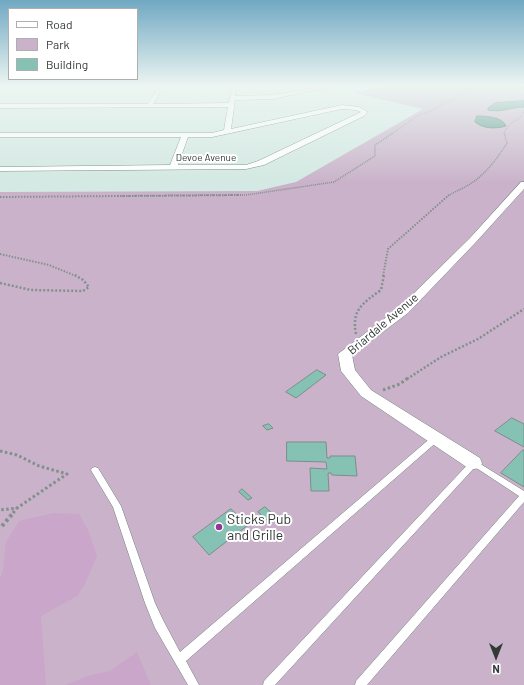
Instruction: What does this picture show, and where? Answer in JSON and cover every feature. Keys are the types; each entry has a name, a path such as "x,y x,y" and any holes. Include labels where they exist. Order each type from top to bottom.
{"street":[{"path":"0,135 212,135 227,132 229,118"},
{"name":"Devoe Avenue","path":"227,132 291,118"},
{"name":"Devoe Avenue","path":"0,169 236,168 254,166 355,118"},
{"path":"173,168 185,135"},
{"name":"Briardale Avenue","path":"474,463 366,393 348,371 345,354 404,310 473,240 524,184"}],"lane":[{"path":"178,660 436,438"},
{"path":"268,685 474,463 524,495 360,685"},
{"path":"95,470 118,506 150,603 159,624 178,660 194,685"}],"path":[{"path":"357,337 353,324 355,314 364,302 380,290 388,249 449,195 470,184 484,173 498,158 507,143 504,132 510,124 520,118"},
{"path":"0,254 70,272 86,282 89,287 83,291 31,290 0,283"},
{"path":"378,391 400,384 441,357 478,339 524,309"},
{"path":"0,451 17,455 39,466 67,474 17,508 2,526"},
{"path":"0,510 17,508"}],"green space":[{"path":"407,118 524,118 524,685 0,685 0,192 257,191 296,182"}],"shaded area":[{"path":"476,118 493,118 498,119 506,126 498,128 486,127 475,122"},
{"path":"53,513 79,514 88,530 97,556 85,584 77,596 41,616 46,685 0,685 0,578 3,570 6,542 19,521"},
{"path":"137,652 151,685 66,685 87,676 110,671"}],"building":[{"path":"317,370 326,375 296,398 286,392"},
{"path":"512,418 524,424 524,447 495,431"},
{"path":"269,424 273,428 267,430 263,426"},
{"path":"287,442 326,442 327,458 330,458 330,456 355,456 357,476 332,475 331,473 328,473 329,491 311,491 310,468 327,469 326,462 287,461"},
{"path":"524,450 524,487 501,473"},
{"path":"242,489 252,498 248,500 239,492"},
{"path":"265,507 274,515 267,520 258,512"},
{"path":"231,509 248,525 209,555 193,537"}],"place":[{"name":"Sticks Pub and Grille","path":"219,527"}]}
